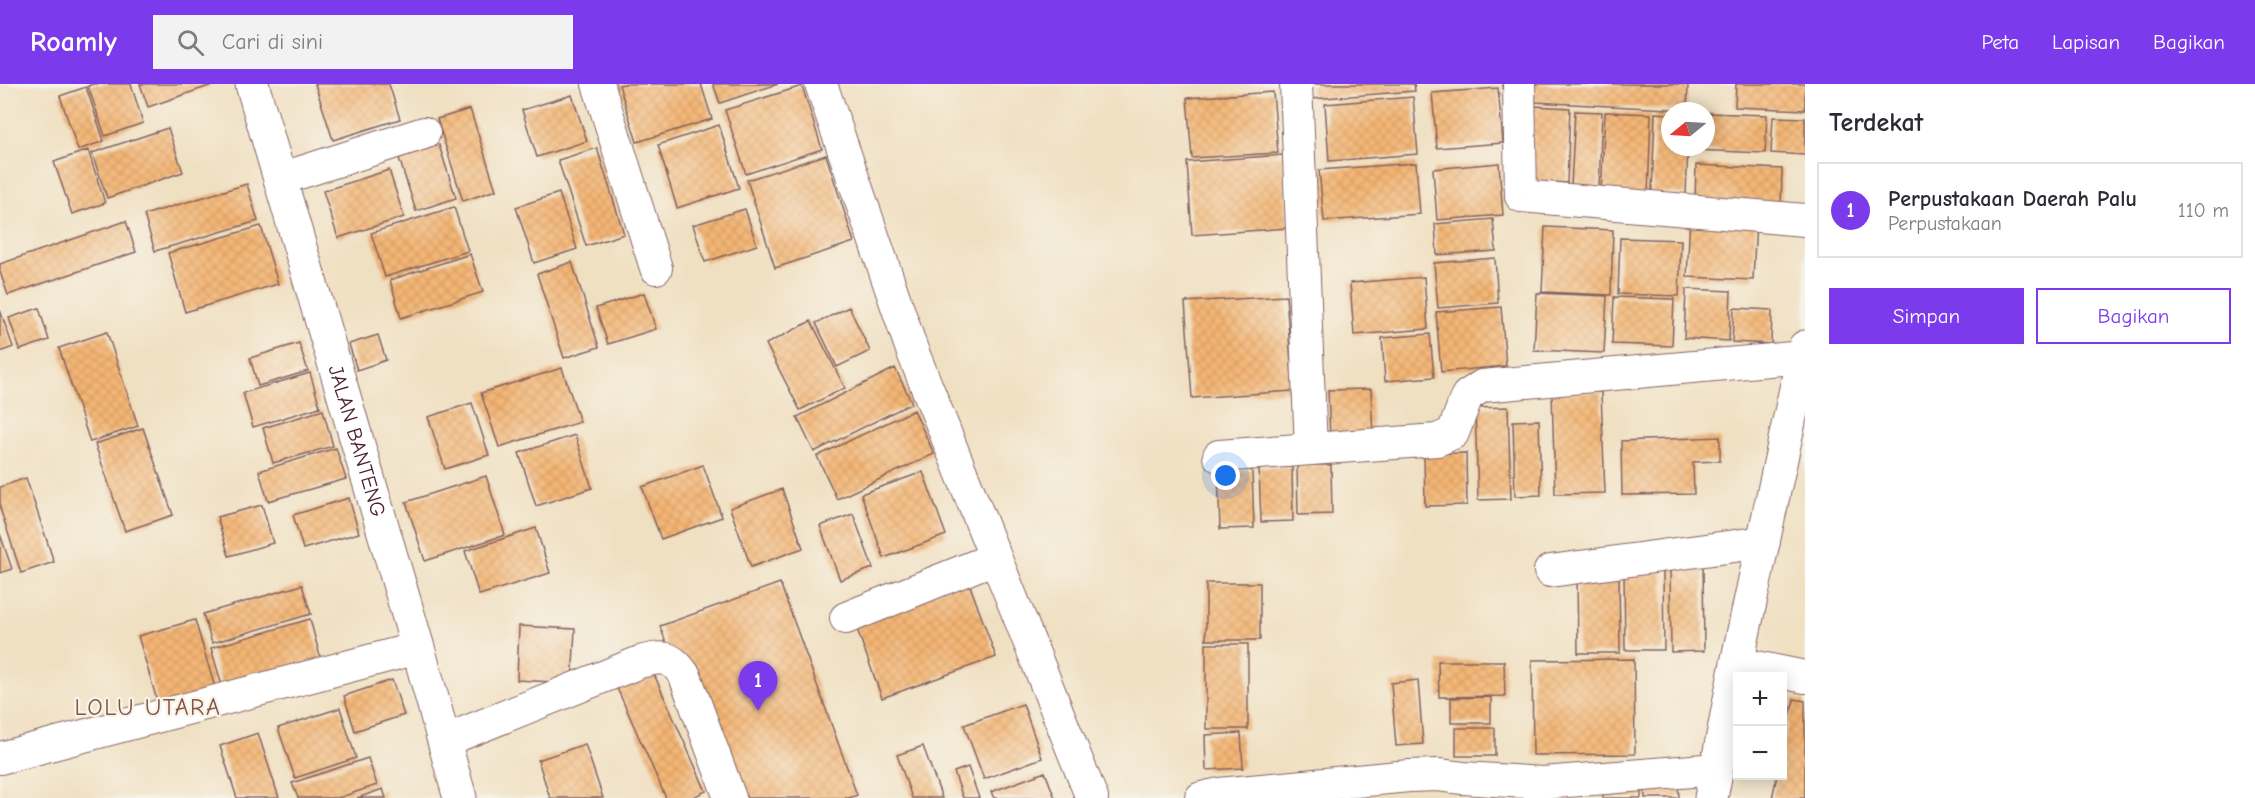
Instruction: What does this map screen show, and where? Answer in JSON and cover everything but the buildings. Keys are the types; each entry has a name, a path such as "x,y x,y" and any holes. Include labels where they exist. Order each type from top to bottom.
{"street":[{"name":"JALAN BANTENG","path":"252,84 460,798"},
{"path":"598,84 656,268"},
{"path":"821,84 912,350 1092,798"},
{"path":"1296,84 1311,449"},
{"path":"1519,84 1521,196 1805,220"},
{"path":"280,179 424,133"},
{"path":"1201,798 1220,794 1438,775 1543,783 1714,783 1737,663 1804,352 1482,386 1467,396 1453,433 1437,440 1219,456"},
{"path":"1550,571 1764,542"},
{"path":"846,618 995,558"},
{"path":"0,758 418,648"},
{"path":"444,741 640,662 661,657 675,662 685,676 725,796"},
{"path":"1737,663 1805,676"}],"place":[{"name":"Perpustakaan Daerah Palu","path":"758,711"}],"district":[{"name":"LOLU UTARA","path":"148,707"}]}
